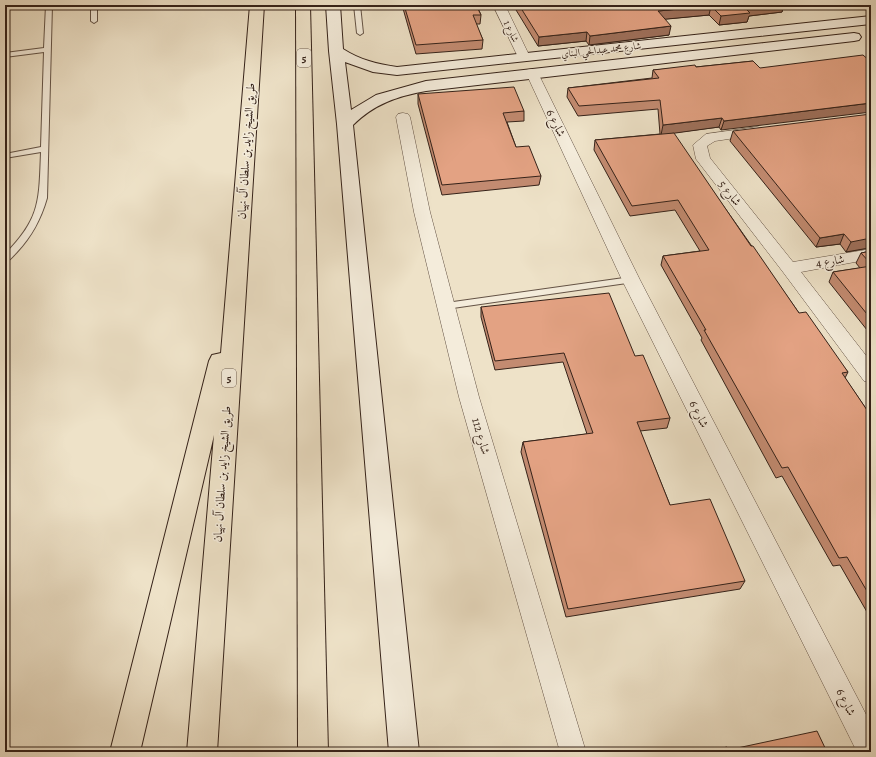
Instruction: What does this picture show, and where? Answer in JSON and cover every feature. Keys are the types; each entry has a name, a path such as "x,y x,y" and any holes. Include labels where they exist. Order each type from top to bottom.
{"highway":[{"name":"طريق الشيخ زايد بن سلطان آل نهيان","path":"202,752 234,300 257,5"},
{"name":"5","path":"303,5 306,110 313,752"},
{"path":"125,752 234,300"}],"street":[{"path":"333,5 336,51 345,124 404,752"},
{"name":"شارع 1","path":"499,5 528,65"},
{"name":"شارع محمد عبدالحي البناي","path":"345,124 357,111 374,100 406,90 528,65 871,20"},
{"name":"شارع محمد عبدالحي البناي","path":"336,51 350,61 372,68 397,71 528,65 871,35"},
{"name":"شارع 6","path":"528,65 631,280 871,751"},
{"path":"397,71 389,75 385,80 388,85 396,89 406,90"},
{"name":"شارع 112","path":"402,117 422,212 469,397 573,752"},
{"name":"شارع 5","path":"772,129 711,136 700,145 703,159 789,268 871,376"},
{"name":"شارع 4","path":"789,268 871,254"}],"lane":[{"path":"5,259 29,234 36,223 43,198 49,5"},
{"path":"94,5 94,21"},
{"path":"357,5 360,33"},
{"path":"5,55 47,50"},
{"path":"5,156 45,149"},
{"path":"446,306 631,280"}],"building":[{"path":"404,5 476,5 481,15 473,15 483,40 416,45"},
{"path":"519,5 767,5 744,7 750,13 721,16 711,6 658,11 671,26 590,36 587,32 539,37"},
{"path":"863,55 871,62 871,103 724,121 722,118 663,125 660,100 579,106 568,88 659,78 653,70 695,65 696,67 753,61 760,68"},
{"path":"514,87 524,111 503,113 516,147 529,146 541,176 442,185 418,94"},
{"path":"871,114 871,231 869,232 871,234 871,238 851,242 844,234 820,238 733,131"},
{"path":"674,133 751,246 753,246 799,313 806,312 848,372 842,373 871,416 871,598 847,557 839,558 788,467 782,468 704,330 706,330 663,256 709,250 678,200 632,206 595,140"},
{"path":"871,251 871,264 861,253"},
{"path":"871,266 871,319 833,272"},
{"path":"609,293 635,356 643,355 670,418 637,422 670,505 710,499 745,581 568,609 523,442 593,433 564,353 495,361 481,307"},
{"path":"817,731 827,752 702,752 727,747 728,750"}]}
